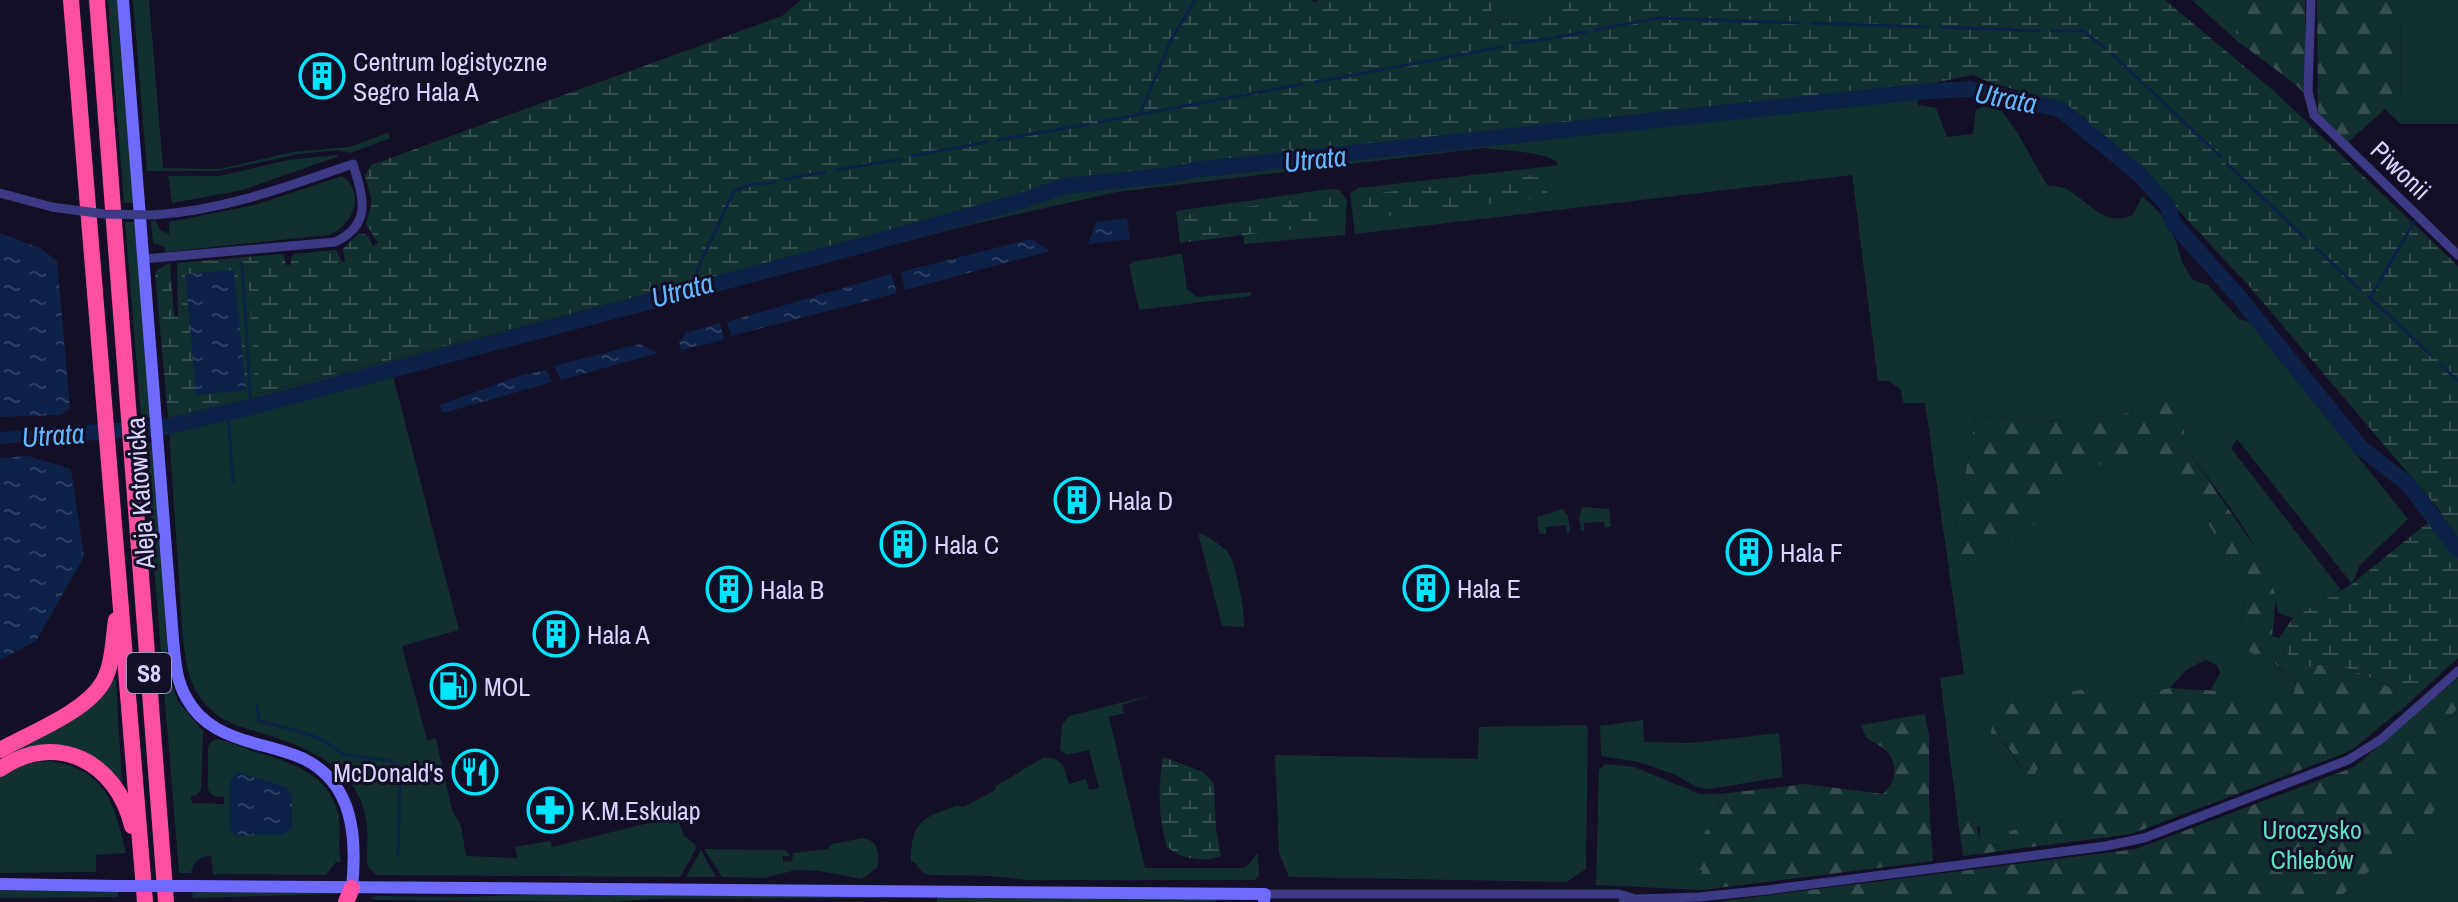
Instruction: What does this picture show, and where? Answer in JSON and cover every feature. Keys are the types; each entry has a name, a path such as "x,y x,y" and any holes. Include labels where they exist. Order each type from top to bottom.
{"highway":[{"name":"S8","path":"71,0 85,192 110,446 145,902"},
{"name":"S8","path":"97,0 166,902"},
{"path":"0,750 72,711 93,695 104,681 120,587"},
{"path":"0,769 24,755 39,752 69,754 91,764 116,786 122,797 143,868"}],"street":[{"name":"Aleja Katowicka","path":"123,0 177,671 192,708 212,727 236,738 299,757 313,764 332,781 345,802 352,825 349,895"},
{"name":"Piwonii","path":"2311,0 2308,101 2314,115 2458,255"},
{"path":"0,193 52,207 104,214 154,215 237,202 353,164 363,202 356,226 335,242 143,259"},
{"path":"1623,902 1767,890 2106,846 2144,838 2348,760 2380,740 2458,671"},
{"path":"0,884 192,886 349,895 1264,898 1619,894 1636,899"},
{"path":"349,895 362,902"}],"green space":[{"path":"108,0 119,0 135,203 124,203"},
{"path":"133,0 149,0 163,168 220,169 292,152 349,147 388,133 390,138 350,153 339,150 299,154 218,171 147,171"},
{"path":"801,0 1500,0 1483,20 1523,22 1558,0 2165,0 2275,92 2458,266 2458,658 2403,708 2395,689 2340,666 2306,668 2285,652 2279,638 2293,618 2352,584 2441,512 2249,286 2084,117 2049,99 1973,75 1917,86 1672,110 1530,131 1146,171 1056,186 919,225 256,394 247,264 238,265 249,399 168,417 155,273 158,269 170,263 174,315 178,317 177,263 283,254 286,265 290,265 293,254 336,250 342,262 345,261 343,249 359,233 367,235 373,246 378,243 366,224 372,202 365,176 371,165 782,16"},
{"path":"1500,0 1558,0 1523,22 1482,20"},
{"path":"2192,0 2236,0 2236,40"},
{"path":"2236,0 2305,0 2305,94 2236,40"},
{"path":"2317,0 2400,0 2401,124 2385,109 2346,144 2323,122 2318,110"},
{"path":"2400,0 2458,0 2458,124 2401,124"},
{"path":"1917,86 1918,105 1936,108 1947,137 1973,134 1976,110 1983,106 2002,111 2047,185 2069,190 2100,213 2115,218 2133,215 2142,196 2160,213 2193,280 2208,285 2239,319 2250,322 2408,519 2360,565 2352,584 2237,439 2231,448 2341,590 2293,618 2278,613 2273,589 2253,545 2183,443 2185,422 2136,412 2062,421 1976,416 1954,535 1977,555 1992,557 2023,535 2067,485 2109,459 2153,464 2176,483 2212,529 2244,603 2238,638 2259,656 2272,636 2279,638 2285,652 2273,663 2296,683 2292,701 2211,690 2220,673 2217,665 2205,660 2186,670 2170,688 2107,701 1991,734 2007,747 2027,777 2032,779 2043,760 2061,755 2085,787 2100,798 2091,814 2010,831 2008,844 2000,847 1979,841 1980,828 1966,815 1958,820 1940,678 1964,674 1925,403 1903,403 1901,390 1889,381 1878,381 1852,175 1355,234 1350,193 1358,188 1557,166 1557,162 1533,154 1484,148 1117,192 969,225 393,376 459,630 402,646 427,740 436,739 452,810 461,826 466,856 517,858 515,847 550,841 552,847 672,817 677,819 684,836 695,844 696,849 680,877 377,875 367,863 367,826 363,806 343,774 329,762 295,745 219,716 206,706 190,678 183,640 168,417 249,399 237,265 247,264 257,394 919,225 1056,186 1146,171 1530,131 1672,110"},
{"path":"337,155 243,190 172,203 168,176 219,176 288,160"},
{"path":"1547,173 1547,197 1360,219 1359,216 1362,195"},
{"path":"342,176 354,191 354,208 345,224 329,235 166,252 164,247 153,243 151,221 156,221 160,230 169,234 169,222 255,205"},
{"path":"1340,190 1347,200 1345,235 1244,244 1243,234 1338,224 1185,215 1186,242 1180,243 1176,211"},
{"path":"1336,195 1342,221 1338,224 1186,242 1184,215"},
{"path":"125,222 136,222 151,417 142,418 140,404"},
{"path":"1182,254 1187,289 1197,297 1251,292 1251,296 1139,310 1129,265 1135,261"},
{"path":"2165,397 2185,422 2183,443 2263,559 2276,597 2272,636 2259,657 2242,647 2238,638 2244,603 2212,529 2176,483 2153,464 2109,459 2067,485 2024,535 1992,557 1977,555 1971,562 1959,566 1953,558 1954,535 1976,416 2062,421 2136,412"},
{"path":"153,442 169,675 178,701 203,731 201,789 197,795 191,796 192,803 224,804 224,797 213,796 208,790 208,748 216,739 304,770 325,787 338,813 341,862 336,862 326,875 213,874 211,856 198,860 191,873 179,873 144,443"},
{"path":"1582,507 1609,509 1611,527 1605,527 1604,522 1584,523 1584,530 1581,530 1579,519"},
{"path":"1563,509 1568,516 1570,531 1567,533 1566,525 1546,527 1546,534 1539,534 1537,517"},
{"path":"1198,533 1219,544 1231,557 1244,627 1222,626"},
{"path":"2285,652 2306,668 2340,666 2395,689 2403,708 2353,749 2131,834 1963,856 1958,820 1966,815 1976,817 1979,841 2000,847 2008,844 2009,831 2091,814 2100,798 2085,787 2061,756 2043,760 2032,779 2027,777 2008,747 1991,734 1993,715 1999,706 2089,688 2107,701 2170,688 2292,701 2296,683 2273,662"},
{"path":"111,676 116,679 122,784 86,756 0,764 0,756"},
{"name":"Uroczysko Chlebów","path":"2458,678 2458,709 2434,730 2442,741 2445,764 2443,789 2434,810 2422,827 2337,902 1715,902 2136,849 2354,767"},
{"path":"1155,694 1122,705 1124,713 1109,717 1145,868 1245,868 1258,853 1259,875 1255,880 1027,880 930,875 911,862 913,837 927,818 957,805 963,807 994,791 996,786 1044,757 1055,759 1063,765 1069,784 1086,779 1089,790 1099,788 1089,750 1067,755 1060,750 1062,725 1069,716"},
{"path":"2458,709 2458,902 2337,902 2411,829 2425,809 2435,787 2439,761 2434,730"},
{"path":"1925,714 1929,735 1933,861 1702,890 1702,870 1692,870 1702,836 1718,816 1719,794 1805,784 1883,794 1892,783 1894,765 1883,748 1866,737 1861,725"},
{"path":"1643,720 1644,742 1691,743 1779,733 1783,777 1709,789 1696,787 1676,775 1639,762 1601,756 1600,726"},
{"path":"1585,725 1588,728 1586,869 1567,882 1289,877 1279,853 1275,755 1478,759 1479,727"},
{"path":"1163,757 1203,772 1214,784 1221,856 1193,859 1167,847 1160,802"},
{"path":"49,761 84,772 105,791 117,818 126,853 96,855 96,872 0,873 0,777 23,765"},
{"path":"1605,764 1634,767 1700,794 1719,794 1718,816 1693,870 1702,870 1702,890 1596,885 1599,770"},
{"path":"863,838 875,845 878,867 862,879 796,870 764,878 722,877 704,849 785,850 791,856 783,856 783,861 792,862 793,853 828,849 832,844"},
{"path":"701,850 716,877 686,877"},
{"path":"0,890 118,892 118,897 0,898"},
{"path":"192,892 337,893 338,894 193,898"},
{"path":"544,894 881,898 611,902 370,898"},
{"path":"937,896 1216,899 1216,902 937,902"}],"water":[{"path":"1127,218 1130,239 1088,244 1096,222"},
{"path":"0,233 40,248 57,261 70,408 60,415 0,417"},
{"path":"1031,239 1050,251 905,290 901,272"},
{"path":"234,270 246,390 196,395 185,274"},
{"path":"891,274 897,293 731,336 727,322"},
{"path":"720,323 724,340 681,350 679,343 686,333"},
{"path":"639,344 658,353 561,380 554,366"},
{"path":"546,370 552,382 443,413 440,405 519,376"},
{"path":"74,430 74,437 0,444 0,432"},
{"path":"28,456 71,469 84,557 36,641 0,660 0,458"},
{"path":"238,772 286,787 292,794 292,827 284,834 236,836 230,830 230,780"}],"waterway":[{"path":"1140,114 1170,42 1195,0"},
{"path":"1595,30 1658,18 1798,23"},
{"path":"1812,23 1927,27"},
{"path":"1941,27 2040,31"},
{"path":"2051,31 2083,31 2105,48"},
{"path":"1557,37 1586,32"},
{"path":"1513,44 1552,38"},
{"path":"1469,53 1503,47"},
{"path":"1315,82 1466,54"},
{"path":"2112,54 2221,157"},
{"path":"1099,122 1303,84"},
{"name":"Utrata","path":"53,435 161,428 251,407 867,244 1065,186 1917,92 1969,89 2060,109 2140,175 2167,205 2174,224 2239,297 2361,448 2409,485 2458,550"},
{"path":"998,140 1089,124"},
{"path":"912,156 987,142"},
{"path":"836,170 901,159"},
{"path":"2227,164 2305,238"},
{"path":"785,179 825,172"},
{"path":"688,290 734,191 774,182"},
{"path":"2370,298 2414,222"},
{"path":"2316,248 2360,289"},
{"path":"242,263 251,407"},
{"path":"2368,296 2431,355"},
{"path":"2440,364 2458,381"},
{"path":"228,412 233,482"},
{"path":"257,706 259,721 323,740 345,755 391,761 398,766 398,855"}],"place":[{"name":"Centrum logistyczne Segro Hala A","path":"322,76"},
{"name":"Hala D","path":"1077,500"},
{"name":"Hala C","path":"903,544"},
{"name":"Hala F","path":"1749,552"},
{"name":"Hala E","path":"1426,588"},
{"name":"Hala B","path":"729,589"},
{"name":"Hala A","path":"556,634"},
{"name":"MOL","path":"453,686"},
{"name":"McDonald's","path":"475,772"},
{"name":"K.M.Eskulap","path":"550,810"}]}
